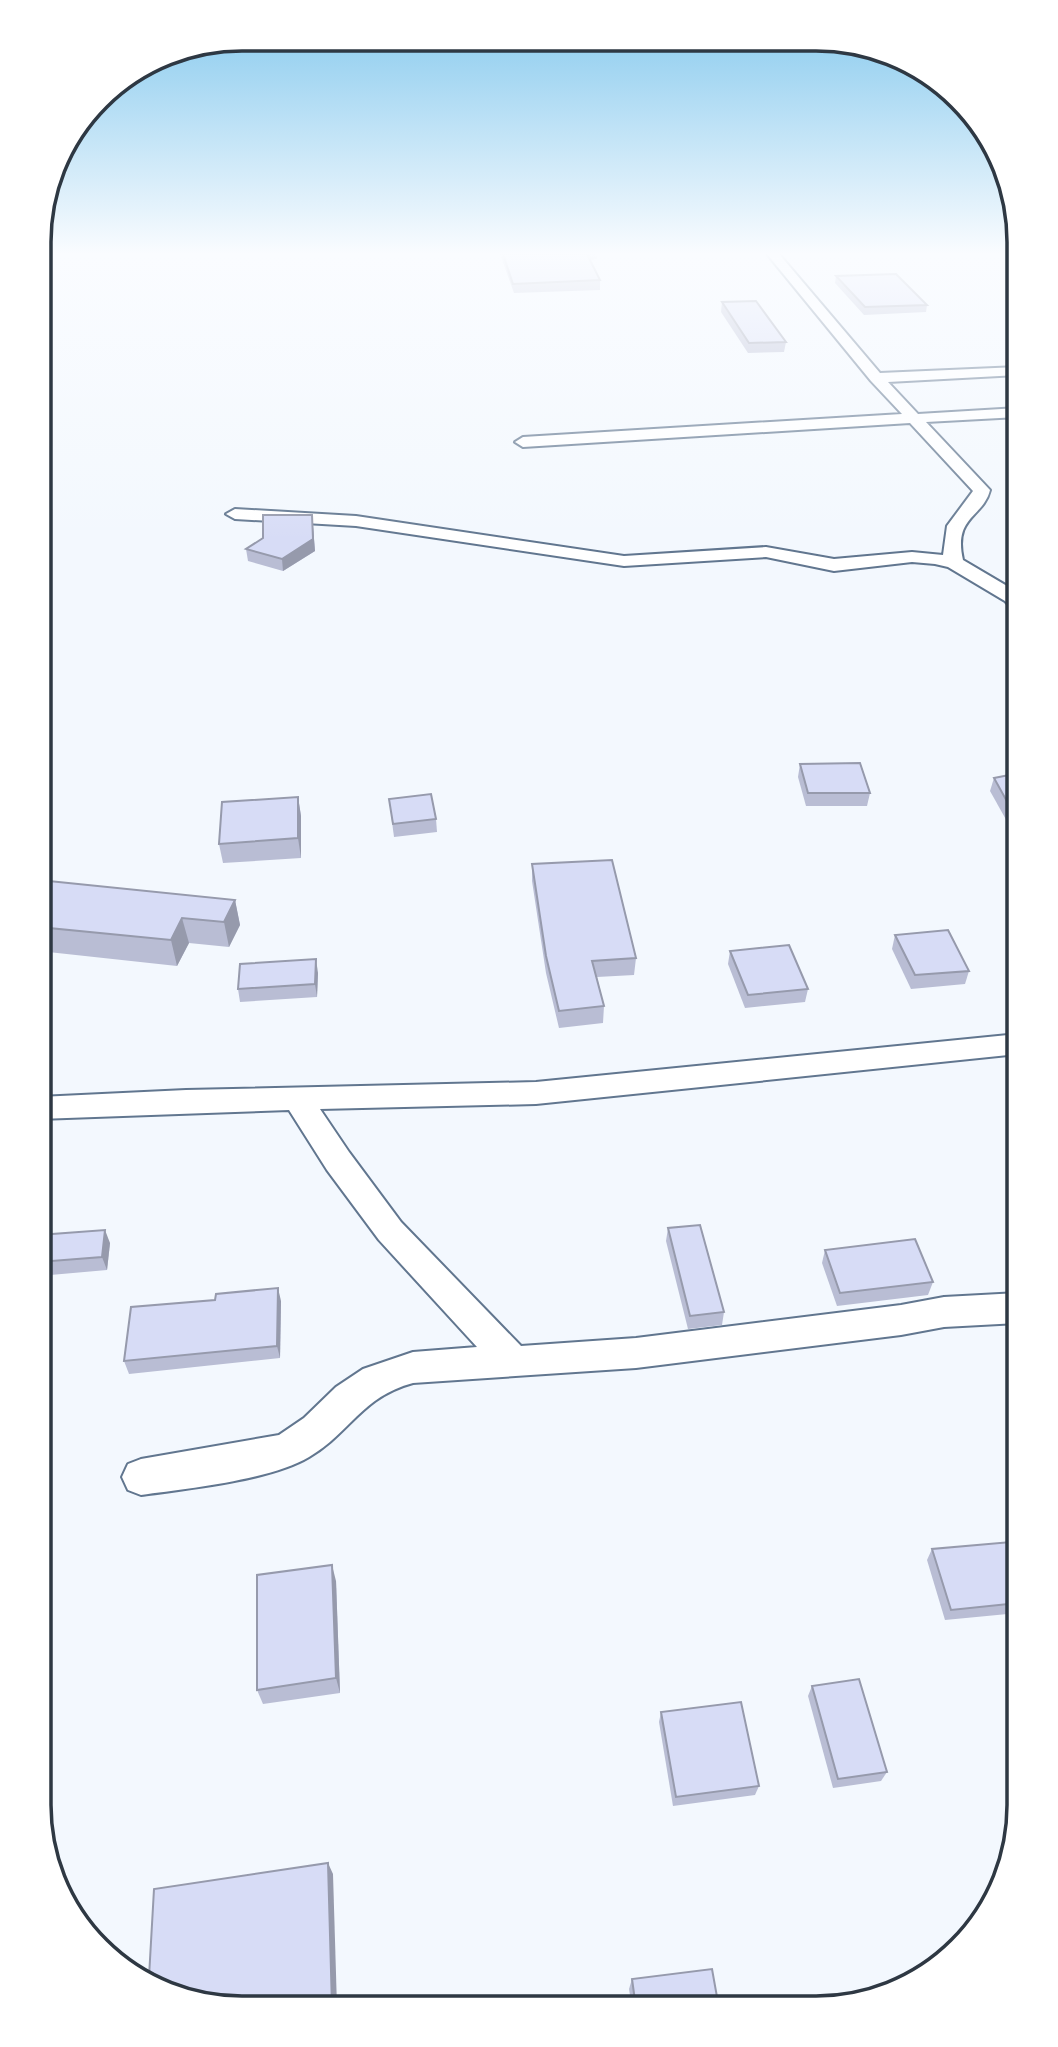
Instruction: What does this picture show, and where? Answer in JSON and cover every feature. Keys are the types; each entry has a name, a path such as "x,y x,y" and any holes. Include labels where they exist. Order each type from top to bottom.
{"street":[{"path":"852,350 914,420 982,490 981,497 966,510 953,533 950,548 954,563"},
{"path":"876,378 1007,372"},
{"path":"523,442 1007,413"},
{"path":"235,514 356,521 624,561 766,552 834,565 854,565 912,557 954,563 1007,594"},
{"path":"51,1107 186,1101 536,1093 1007,1045"},
{"path":"298,1099 338,1161 390,1231 514,1362"},
{"path":"141,1477 216,1466 285,1451 305,1441 359,1390 387,1375 413,1367 636,1353 901,1320 944,1312 1007,1309"}],"building":[{"path":"263,515 312,515 313,539 282,559 246,549 263,538"},
{"path":"860,763 870,793 808,793 800,764"},
{"path":"1007,775 1007,801 994,778"},
{"path":"431,794 436,819 393,824 389,799"},
{"path":"298,797 298,838 219,844 222,802"},
{"path":"612,860 636,958 592,961 604,1006 559,1011 546,956 532,864"},
{"path":"51,881 235,900 224,922 182,918 171,940 51,928"},
{"path":"948,930 969,971 915,975 895,935"},
{"path":"789,945 808,989 748,995 730,951"},
{"path":"316,959 315,984 238,989 240,964"},
{"path":"700,1225 724,1312 690,1316 668,1228"},
{"path":"105,1230 102,1257 51,1261 51,1234"},
{"path":"915,1239 933,1282 840,1293 825,1250"},
{"path":"278,1288 277,1346 124,1361 131,1307 215,1300 216,1294"},
{"path":"1007,1542 1007,1604 951,1610 932,1549"},
{"path":"332,1565 336,1678 257,1690 257,1575"},
{"path":"859,1679 887,1772 838,1779 812,1686"},
{"path":"741,1702 759,1786 676,1797 661,1712"},
{"path":"328,1863 332,1996 217,1995 193,1990 149,1973 154,1889"},
{"path":"712,1969 717,1996 634,1996 632,1979"}]}
